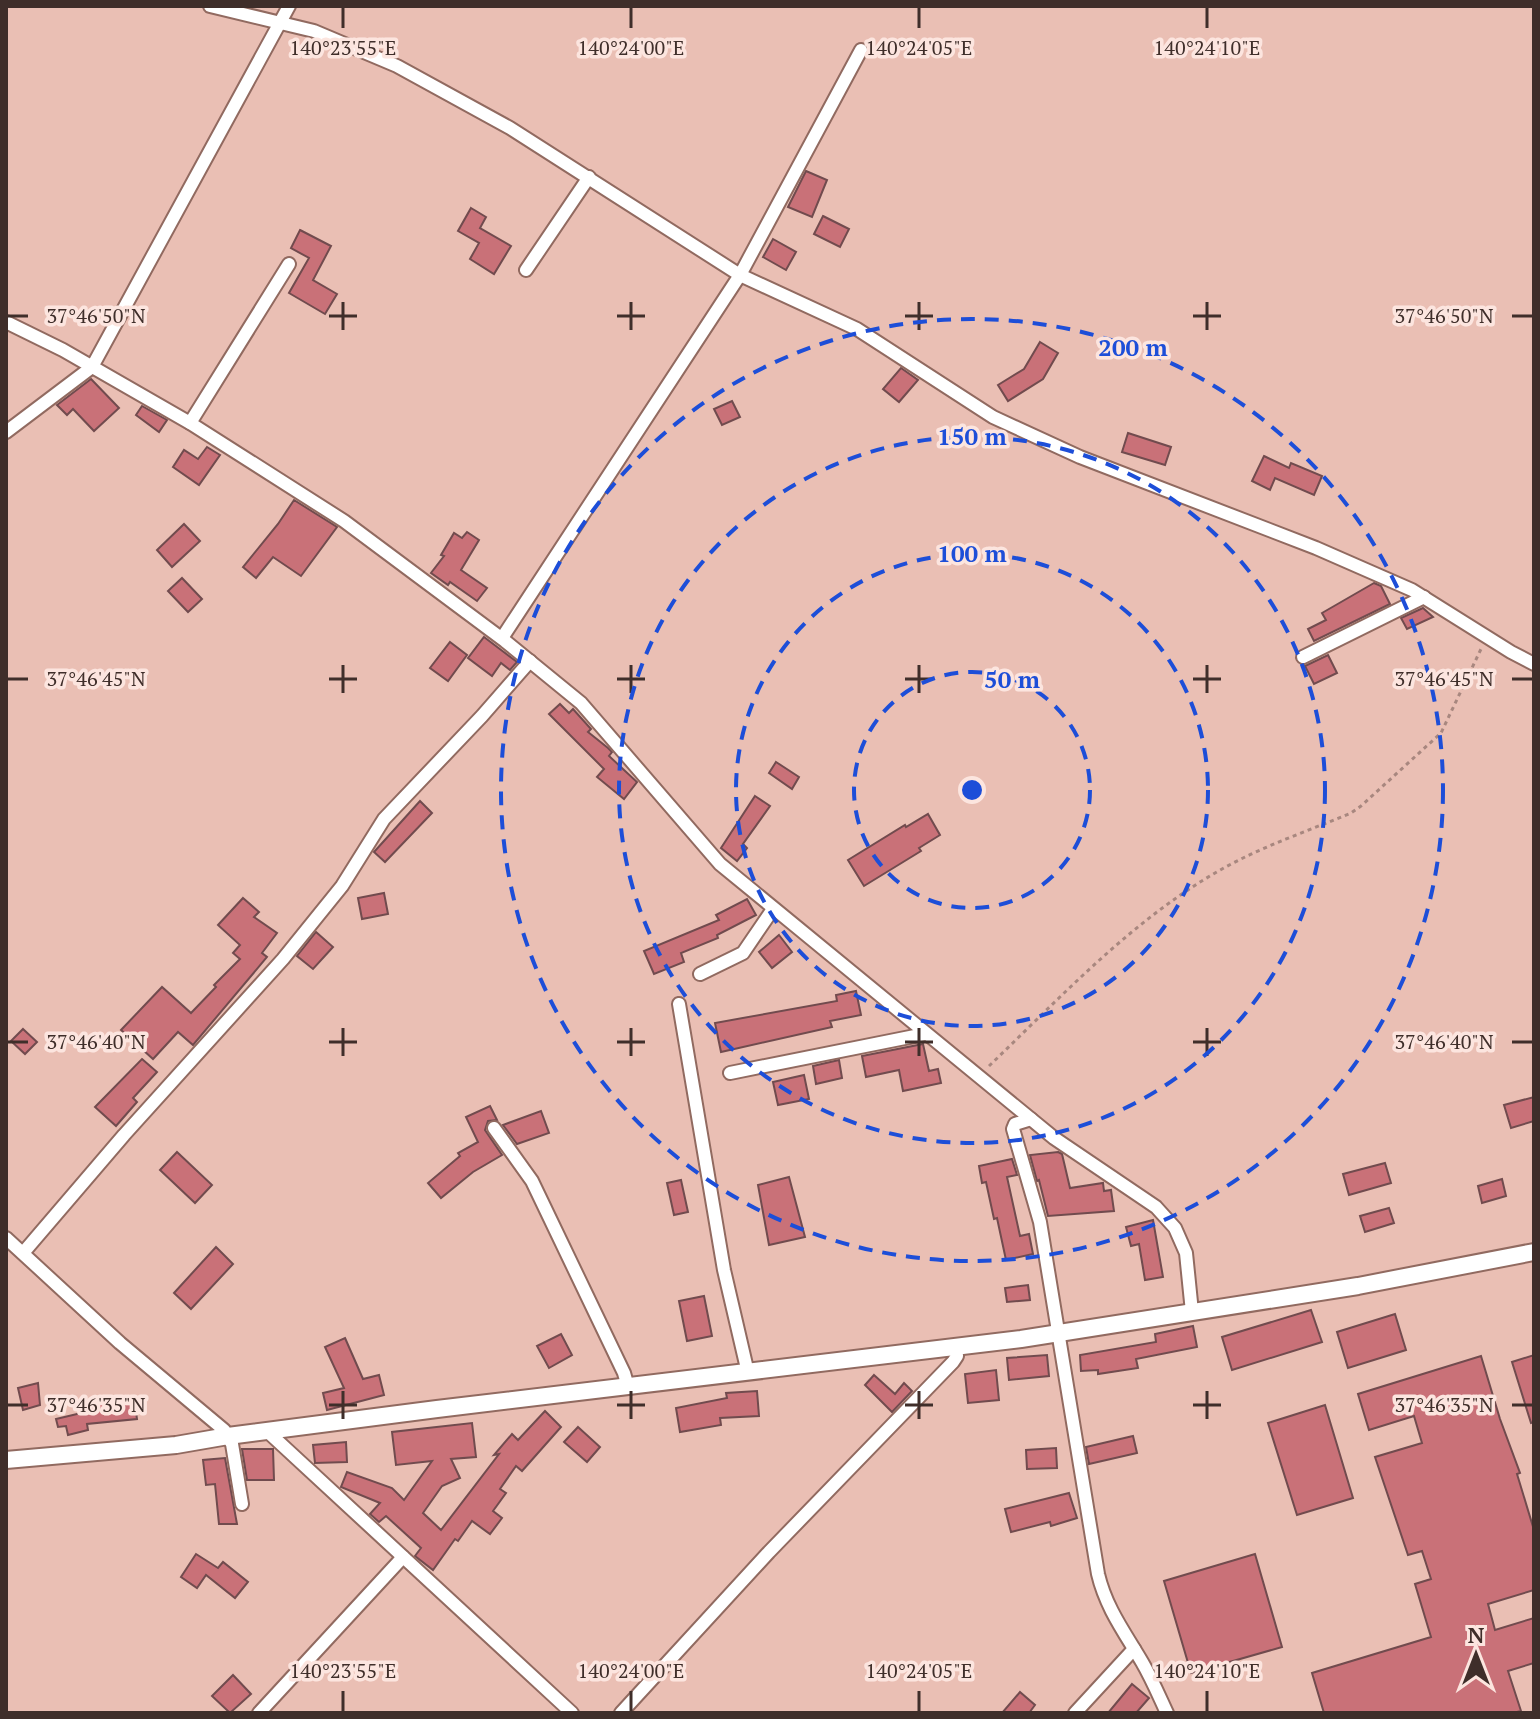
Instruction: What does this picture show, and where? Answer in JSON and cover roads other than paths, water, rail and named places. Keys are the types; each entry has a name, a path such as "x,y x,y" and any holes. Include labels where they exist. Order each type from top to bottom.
{"street":[{"path":"210,6 314,31 410,72 486,113 740,275 857,329 973,405 1047,443 1316,548 1424,597 1534,664"},
{"path":"6,432 92,367 289,6"},
{"path":"502,638 740,275 861,50"},
{"path":"526,270 589,177"},
{"path":"190,423 289,264"},
{"path":"6,322 190,423 344,521 530,661 592,714 720,864 1031,1119 1156,1207 1175,1228 1186,1253 1192,1312"},
{"path":"1303,657 1424,597"},
{"path":"23,1253 320,915 384,819 530,661"},
{"path":"700,974 743,953 773,909"},
{"path":"679,1004 724,1270 748,1373"},
{"path":"730,1073 925,1034"},
{"path":"1031,1119 1015,1124 1013,1129 1040,1222 1098,1574 1106,1600 1123,1635 1152,1679 1167,1713"},
{"path":"494,1128 532,1181 628,1387"},
{"path":"6,1238 120,1343 228,1436 242,1504"},
{"path":"6,1460 117,1452 1059,1333 1358,1286 1534,1252"},
{"path":"621,1713 769,1552 953,1362 957,1356 956,1347"},
{"path":"268,1432 572,1713"},
{"path":"259,1713 403,1557"},
{"path":"1075,1713 1134,1649"}]}
